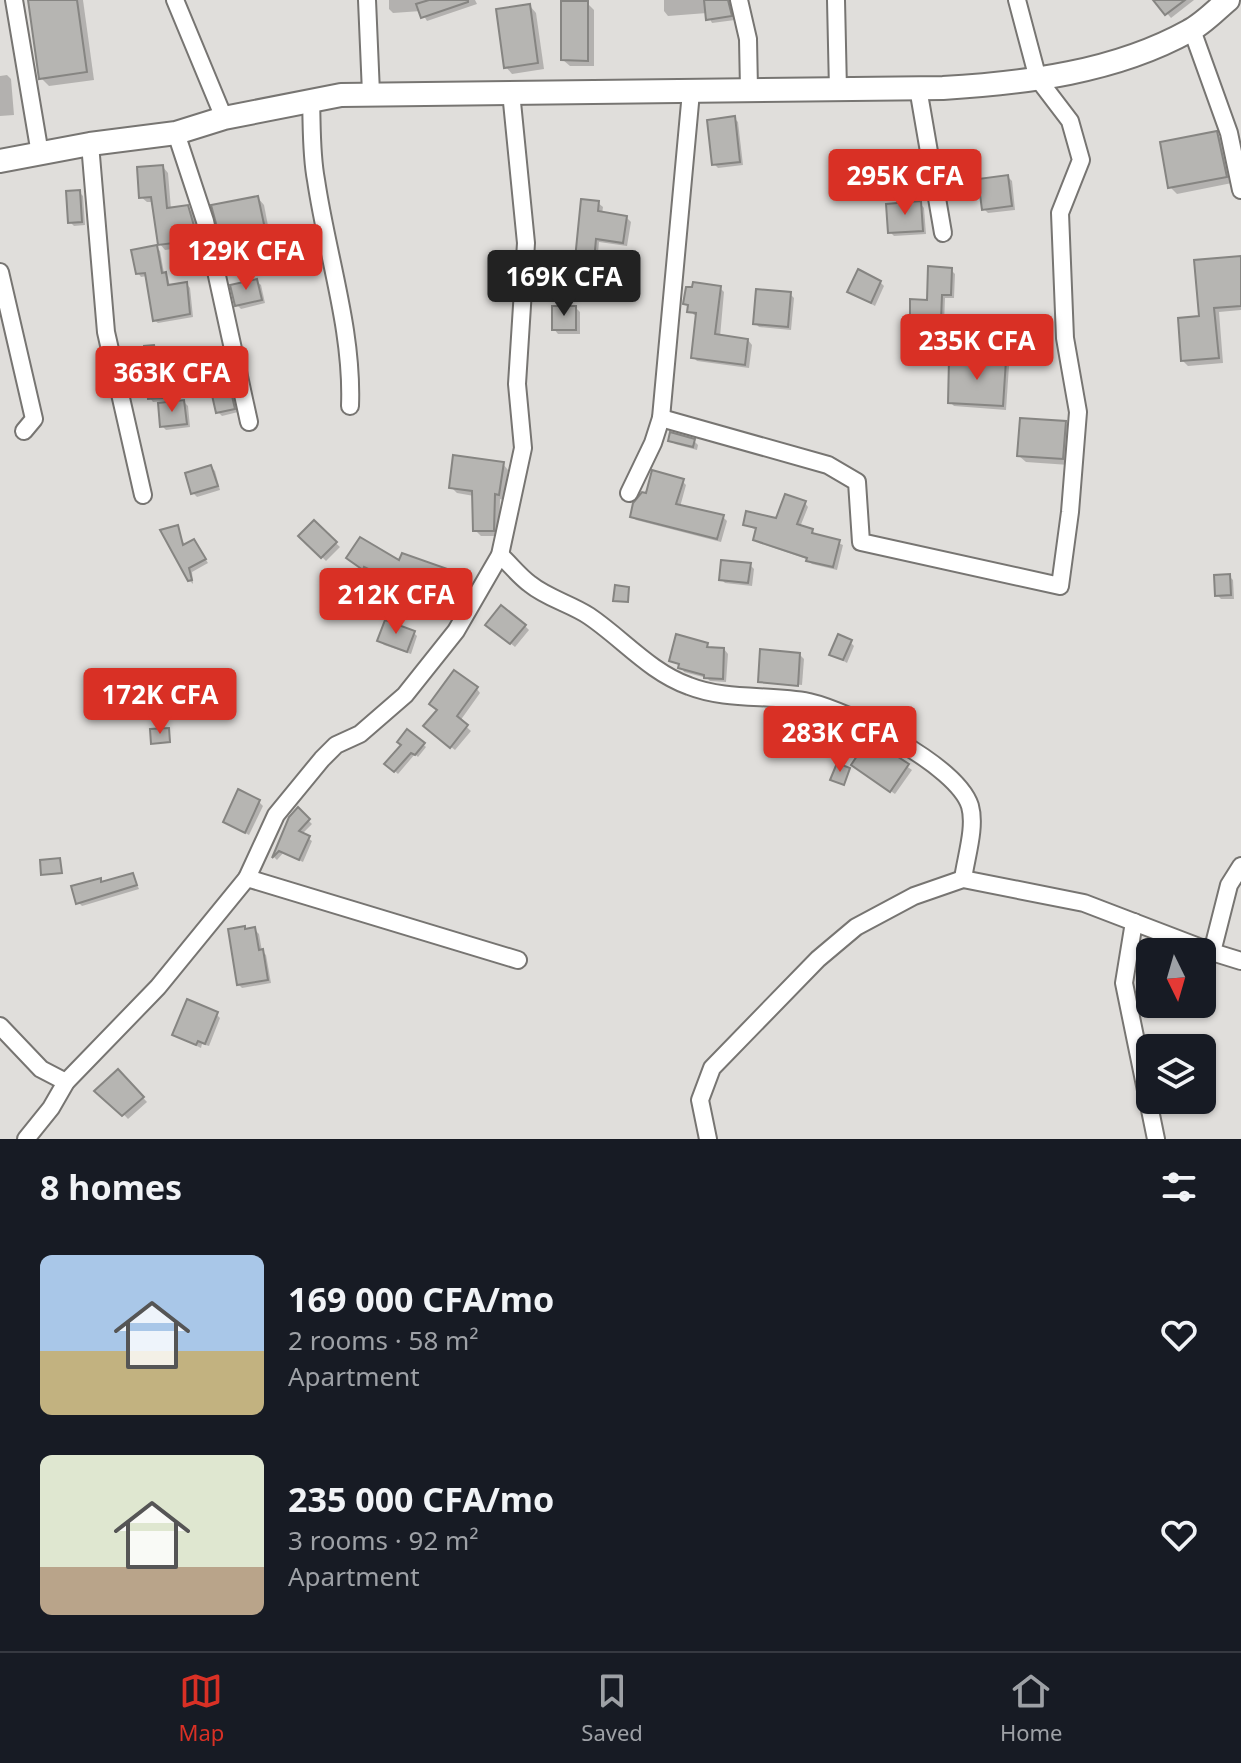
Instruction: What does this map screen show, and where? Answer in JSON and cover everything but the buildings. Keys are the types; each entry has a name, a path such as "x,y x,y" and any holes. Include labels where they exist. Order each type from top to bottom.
{"street":[{"path":"14,0 40,154"},
{"path":"175,0 224,118"},
{"path":"367,0 371,93"},
{"path":"739,0 748,39 749,89"},
{"path":"836,0 838,90"},
{"path":"661,418 828,465 857,482 861,542 1060,586 1078,412 1065,338 1060,213 1081,160 1070,121 1038,79 1017,0"},
{"path":"0,161 90,144 176,133 224,118 311,100 371,93 838,90 1006,84 1137,54 1192,30 1228,0"},
{"path":"1192,30 1229,133 1241,190"},
{"path":"918,88 943,233"},
{"path":"26,1139 51,1108 66,1082 158,987 247,878 276,815 336,745 360,734 405,695 456,631 500,555 523,448 517,384 526,243 511,92"},
{"path":"629,493 653,443 661,418 691,92"},
{"path":"311,100 315,178 338,295 351,380 350,406"},
{"path":"176,133 205,221 249,422"},
{"path":"90,144 106,332 143,495"},
{"path":"0,272 34,419 24,431"},
{"path":"500,555 532,586 590,617 665,675 689,687 719,695 759,696 810,703 884,732 941,771 960,790 969,805 971,823 963,879"},
{"path":"1216,938 1229,885 1241,866"},
{"path":"247,878 518,960"},
{"path":"708,1139 704,1132 700,1100 712,1068 818,959 856,927 914,896 963,879 1084,903 1176,938"},
{"path":"1134,922 1124,983 1156,1139"},
{"path":"1216,953 1241,961"},
{"path":"0,1026 41,1069 66,1082"}]}
